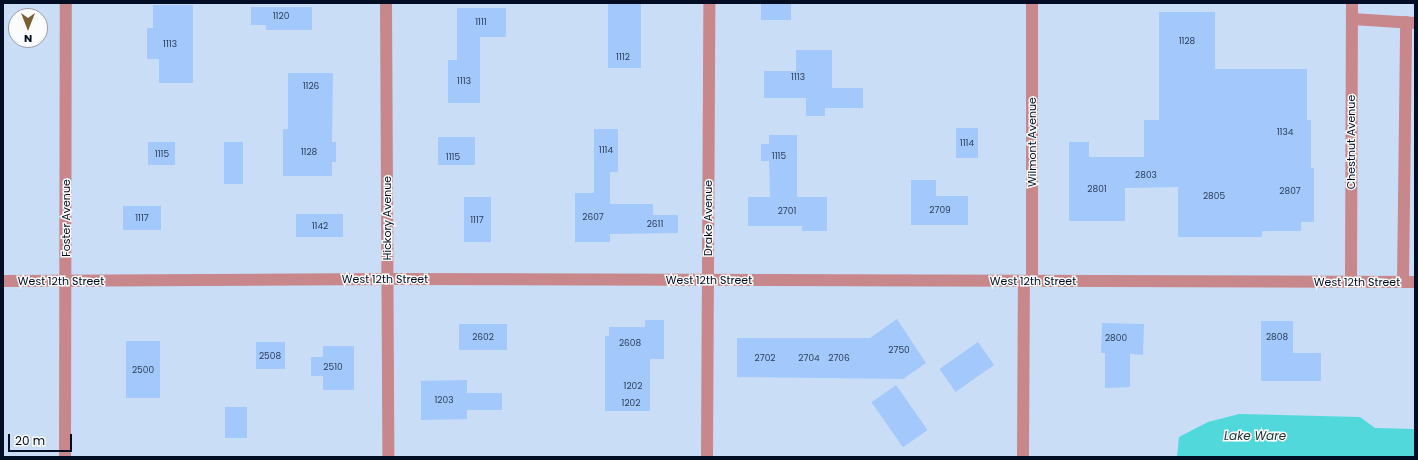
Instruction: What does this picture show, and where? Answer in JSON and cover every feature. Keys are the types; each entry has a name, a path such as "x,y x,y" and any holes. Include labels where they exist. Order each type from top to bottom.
{"street":[{"name":"Foster Avenue","path":"65,457 67,280 66,3"},
{"name":"Hickory Avenue","path":"386,3 388,457"},
{"name":"Drake Avenue","path":"707,457 709,3"},
{"name":"Wilmont Avenue","path":"1023,457 1028,281 1032,3"},
{"name":"Chestnut Avenue","path":"1351,282 1352,3"},
{"path":"1352,19 1410,23 1409,282"},
{"name":"West 12th Street","path":"3,281 388,279 1409,282"}],"water":[{"name":"Lake Ware","path":"1239,414 1360,417 1375,428 1415,429 1415,457 1177,457 1179,437 1208,422"}],"building":[{"path":"608,3 641,3 641,68 608,68"},
{"path":"761,3 791,3 791,20 761,20"},
{"path":"153,5 193,5 193,83 159,83 159,59 147,59 147,28 153,28"},
{"path":"251,7 312,7 312,30 266,30 266,25 251,25"},
{"path":"457,8 506,8 506,37 480,37 480,103 448,103 448,60 457,60"},
{"path":"1159,12 1215,12 1215,69 1307,69 1307,120 1311,120 1311,168 1314,168 1314,222 1301,222 1301,231 1262,231 1262,237 1178,237 1178,187 1125,188 1125,221 1069,221 1069,142 1089,142 1089,157 1144,157 1144,120 1159,120"},
{"path":"796,50 832,50 832,88 863,88 863,108 825,108 825,116 806,116 806,98 764,98 764,71 796,71"},
{"path":"288,73 333,73 332,142 336,142 336,162 332,162 332,176 283,176 283,129 288,129"},
{"path":"956,128 978,128 978,158 956,158"},
{"path":"594,129 618,129 618,172 610,172 610,204 653,204 653,215 678,215 678,233 610,234 610,242 575,242 575,193 594,193"},
{"path":"769,135 797,135 797,197 827,197 827,231 802,231 802,226 748,226 748,197 770,197 769,161 761,161 761,144 769,144"},
{"path":"438,137 475,137 475,165 438,165"},
{"path":"148,142 175,142 175,165 148,165"},
{"path":"224,142 243,142 243,184 224,184"},
{"path":"911,180 936,180 936,196 968,196 968,225 911,225"},
{"path":"464,197 491,197 491,242 464,242"},
{"path":"123,206 161,206 161,230 123,230"},
{"path":"296,214 343,214 343,237 296,237"},
{"path":"897,319 926,363 903,379 737,377 737,338 870,338"},
{"path":"645,320 664,320 664,359 650,359 650,411 605,411 605,336 609,336 609,327 645,327"},
{"path":"1261,321 1293,321 1293,353 1321,353 1321,381 1261,381"},
{"path":"1102,323 1144,324 1143,355 1130,354 1130,387 1105,388 1105,353 1101,353"},
{"path":"459,324 507,324 507,350 459,350"},
{"path":"126,341 160,341 160,398 126,398"},
{"path":"256,342 285,342 285,369 256,369"},
{"path":"978,342 994,365 956,392 939,369"},
{"path":"323,346 354,346 354,390 323,390 323,376 311,376 311,357 323,357"},
{"path":"467,380 467,393 502,393 502,410 467,410 467,419 421,420 421,381"},
{"path":"896,385 928,430 903,447 871,402"},
{"path":"225,407 247,407 247,438 225,438"}]}
